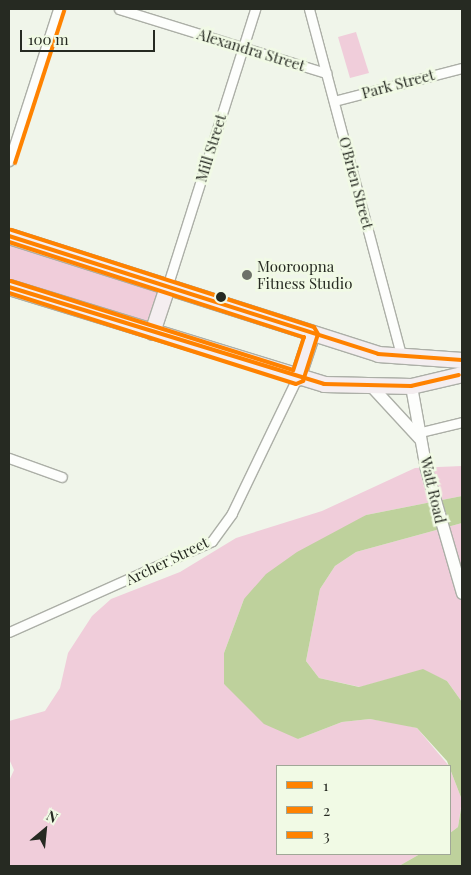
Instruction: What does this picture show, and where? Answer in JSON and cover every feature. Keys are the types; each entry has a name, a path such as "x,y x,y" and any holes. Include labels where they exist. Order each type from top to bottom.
{"highway":[{"path":"9,236 312,333 402,358 462,360"},
{"path":"9,287 297,378 373,388 411,386 462,374"},
{"path":"152,332 167,287"},
{"path":"297,378 312,333"},
{"path":"402,358 411,386"}],"street":[{"path":"9,161 58,9"},
{"name":"Alexandra Street","path":"119,9 326,73"},
{"name":"Mill Street","path":"167,287 255,9"},
{"name":"O'Brien Street","path":"309,9 402,358"},
{"name":"Park Street","path":"334,101 462,68"},
{"name":"Archer Street","path":"9,632 212,541 228,522 297,378"},
{"name":"Watt Road","path":"411,386 424,448 426,469 462,593"},
{"path":"373,388 408,423 424,448"},
{"path":"421,432 462,422"},
{"path":"9,458 62,478"}],"shaded area":[{"path":"356,32 369,73 350,78 338,37"},
{"path":"9,244 158,291 147,321 9,279"},
{"path":"462,466 462,496 366,515 244,599 224,653 224,684 298,739 342,722 370,719 417,728 448,765 276,765 276,855 418,855 399,866 9,866 9,781 14,770 9,759 9,721 45,711 60,688 68,653 92,616 111,599 180,572 236,538 322,511 415,468"},
{"path":"462,496 462,523 356,552 335,566 320,589 306,661 319,678 359,687 423,669 447,681 462,702 462,800 451,771 451,765 449,765 417,728 370,719 342,722 298,739 264,724 224,684 224,653 244,599 266,574 297,552 366,515"},
{"path":"462,523 462,702 447,681 423,670 360,687 319,678 306,661 320,589 335,566 356,552"},
{"path":"451,772 462,800 458,827 451,832"},
{"path":"462,802 462,866 399,866 418,855 451,855 451,832 458,827"}],"transit line":[{"name":"2","path":"15,163 64,11"},
{"name":"3","path":"9,293 296,384 303,381 318,334 314,327 11,230"},
{"name":"1","path":"9,236 378,354 462,360"},
{"name":"2","path":"9,242 304,337 293,370 11,281"},
{"name":"1","path":"9,287 324,384 411,386 459,375"}],"place":[{"name":"Mooroopna Fitness Studio","path":"247,275"}]}
